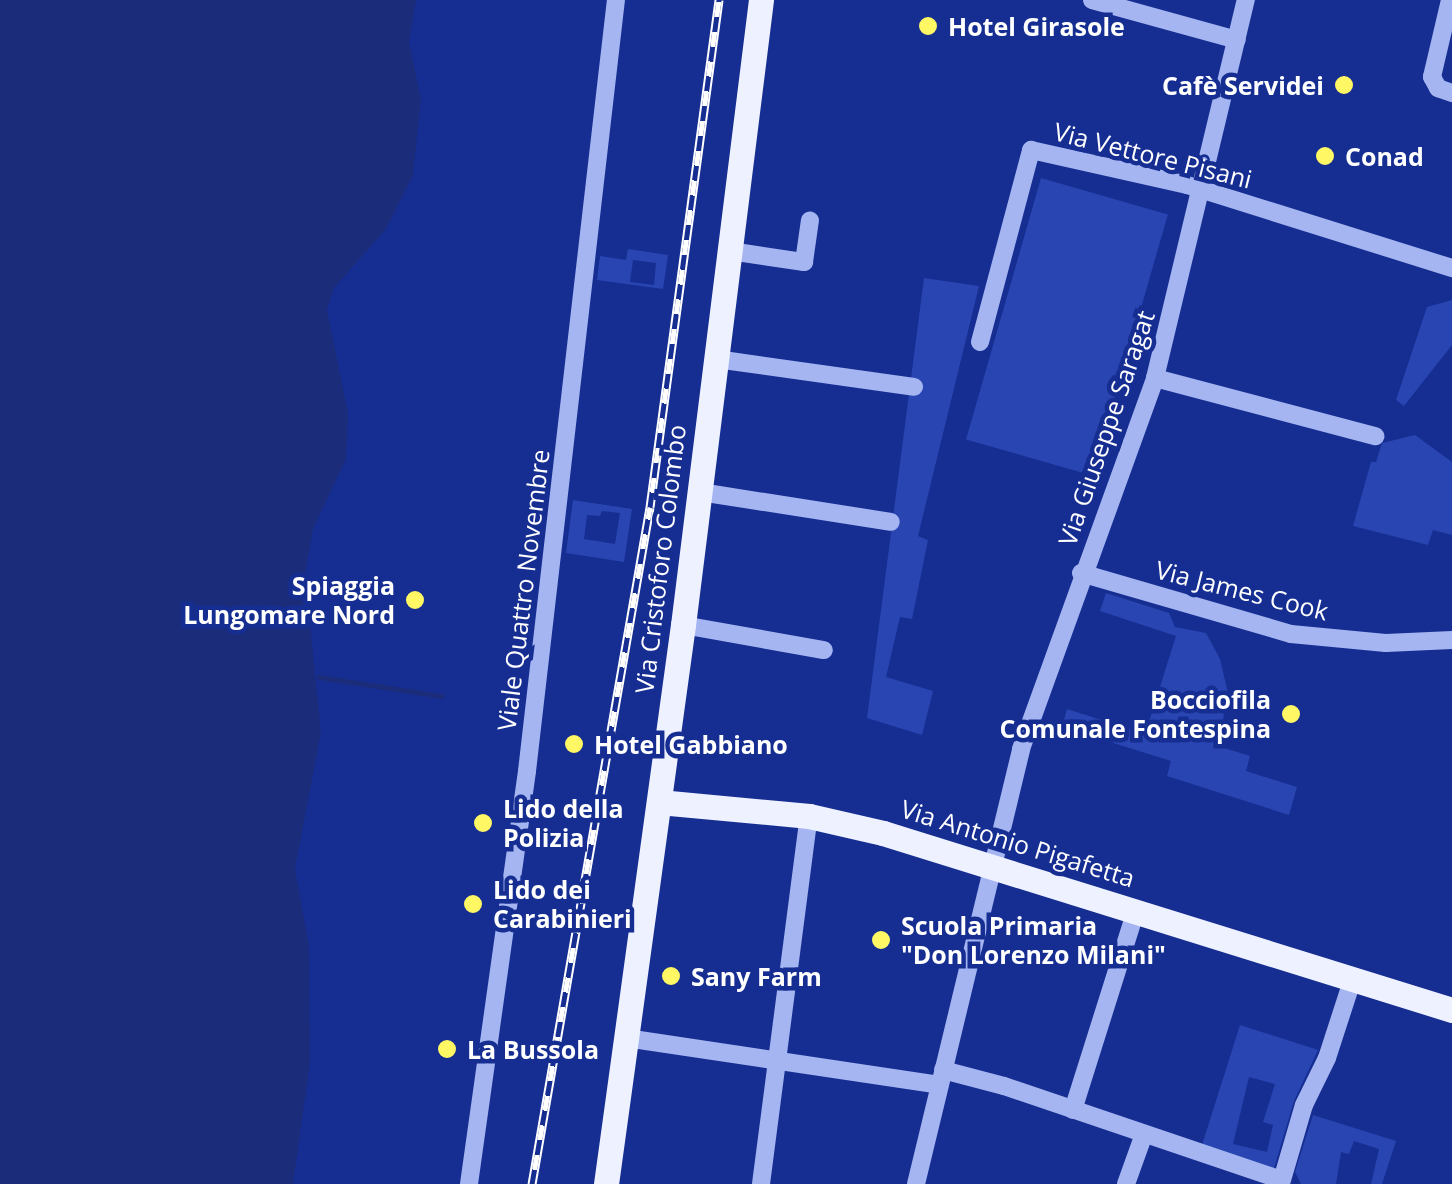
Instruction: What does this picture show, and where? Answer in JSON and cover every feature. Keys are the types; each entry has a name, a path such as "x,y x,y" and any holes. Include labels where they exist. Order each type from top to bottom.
{"main road":[{"name":"Via Cristoforo Colombo","path":"606,1184 683,625 760,0"},
{"name":"Via Antonio Pigafetta","path":"658,802 809,816 991,866 1452,1010"}],"street":[{"name":"Viale Quattro Novembre","path":"469,1184 526,772 616,0"},
{"path":"1092,0 1237,40"},
{"name":"Via Giuseppe Saragat","path":"916,1184 1024,737 1154,378 1246,0"},
{"path":"1450,0 1432,77 1438,88 1452,93"},
{"name":"Via Vettore Pisani","path":"980,342 1032,150 1202,190 1452,268"},
{"path":"730,250 804,262 810,220"},
{"path":"716,359 914,387"},
{"path":"1154,378 1376,436"},
{"path":"700,492 892,522"},
{"name":"Via James Cook","path":"1081,573 1291,634 1386,643 1452,640"},
{"path":"683,625 824,650"},
{"path":"761,1184 809,816"},
{"path":"1073,1110 1136,910"},
{"path":"626,1038 777,1061 941,1078 1073,1110 1284,1182 1304,1105 1327,1058 1353,978"},
{"path":"1126,1184 1144,1134"}],"shaded area":[{"path":"0,0 416,0 409,42 421,99 413,175 386,229 334,288 327,310 348,413 346,459 313,529 305,575 321,732 295,869 309,946 310,1063 293,1184 0,1184"},
{"path":"1041,178 1168,214 1093,476 966,439"},
{"path":"628,249 668,255 663,289 597,280 600,256 626,260","holes":["633,260 656,263 654,285 630,282"]},
{"path":"924,278 979,286 918,536 928,540 912,619 900,617 886,677 933,691 922,735 867,718"},
{"path":"1452,300 1452,345 1404,406 1396,400 1427,307"},
{"path":"1415,435 1452,462 1452,535 1433,530 1428,545 1353,526 1371,462 1376,462 1382,443"},
{"path":"573,500 632,509 624,562 566,553","holes":["602,511 620,513 615,544 584,539 587,515 600,516"]},
{"path":"1106,593 1169,613 1175,627 1206,633 1220,659 1228,693 1218,746 1250,756 1246,771 1297,787 1289,815 1167,776 1171,761 1062,727 1067,709 1145,734 1176,636 1100,611"},
{"path":"1240,1025 1318,1050 1294,1101 1274,1168 1202,1145","holes":["1249,1077 1275,1084 1263,1122 1273,1125 1267,1152 1233,1144"]},
{"path":"1313,1115 1396,1141 1382,1184 1371,1184 1379,1149 1354,1141 1349,1154 1341,1152 1336,1184 1301,1184 1295,1172"}],"waterway":[{"path":"319,677 442,696"}],"railway":[{"path":"532,1184 650,507 719,0"}],"place":[{"name":"Hotel Girasole","path":"928,26"},
{"name":"Cafè Servidei","path":"1344,85"},
{"name":"Conad","path":"1325,156"},
{"name":"Spiaggia Lungomare Nord","path":"415,600"},
{"name":"Bocciofila Comunale Fontespina","path":"1291,714"},
{"name":"Hotel Gabbiano","path":"574,744"},
{"name":"Lido della Polizia","path":"483,823"},
{"name":"Lido dei Carabinieri","path":"473,904"},
{"name":"Scuola Primaria \"Don Lorenzo Milani\"","path":"881,940"},
{"name":"Sany Farm","path":"671,976"},
{"name":"La Bussola","path":"447,1049"}]}
